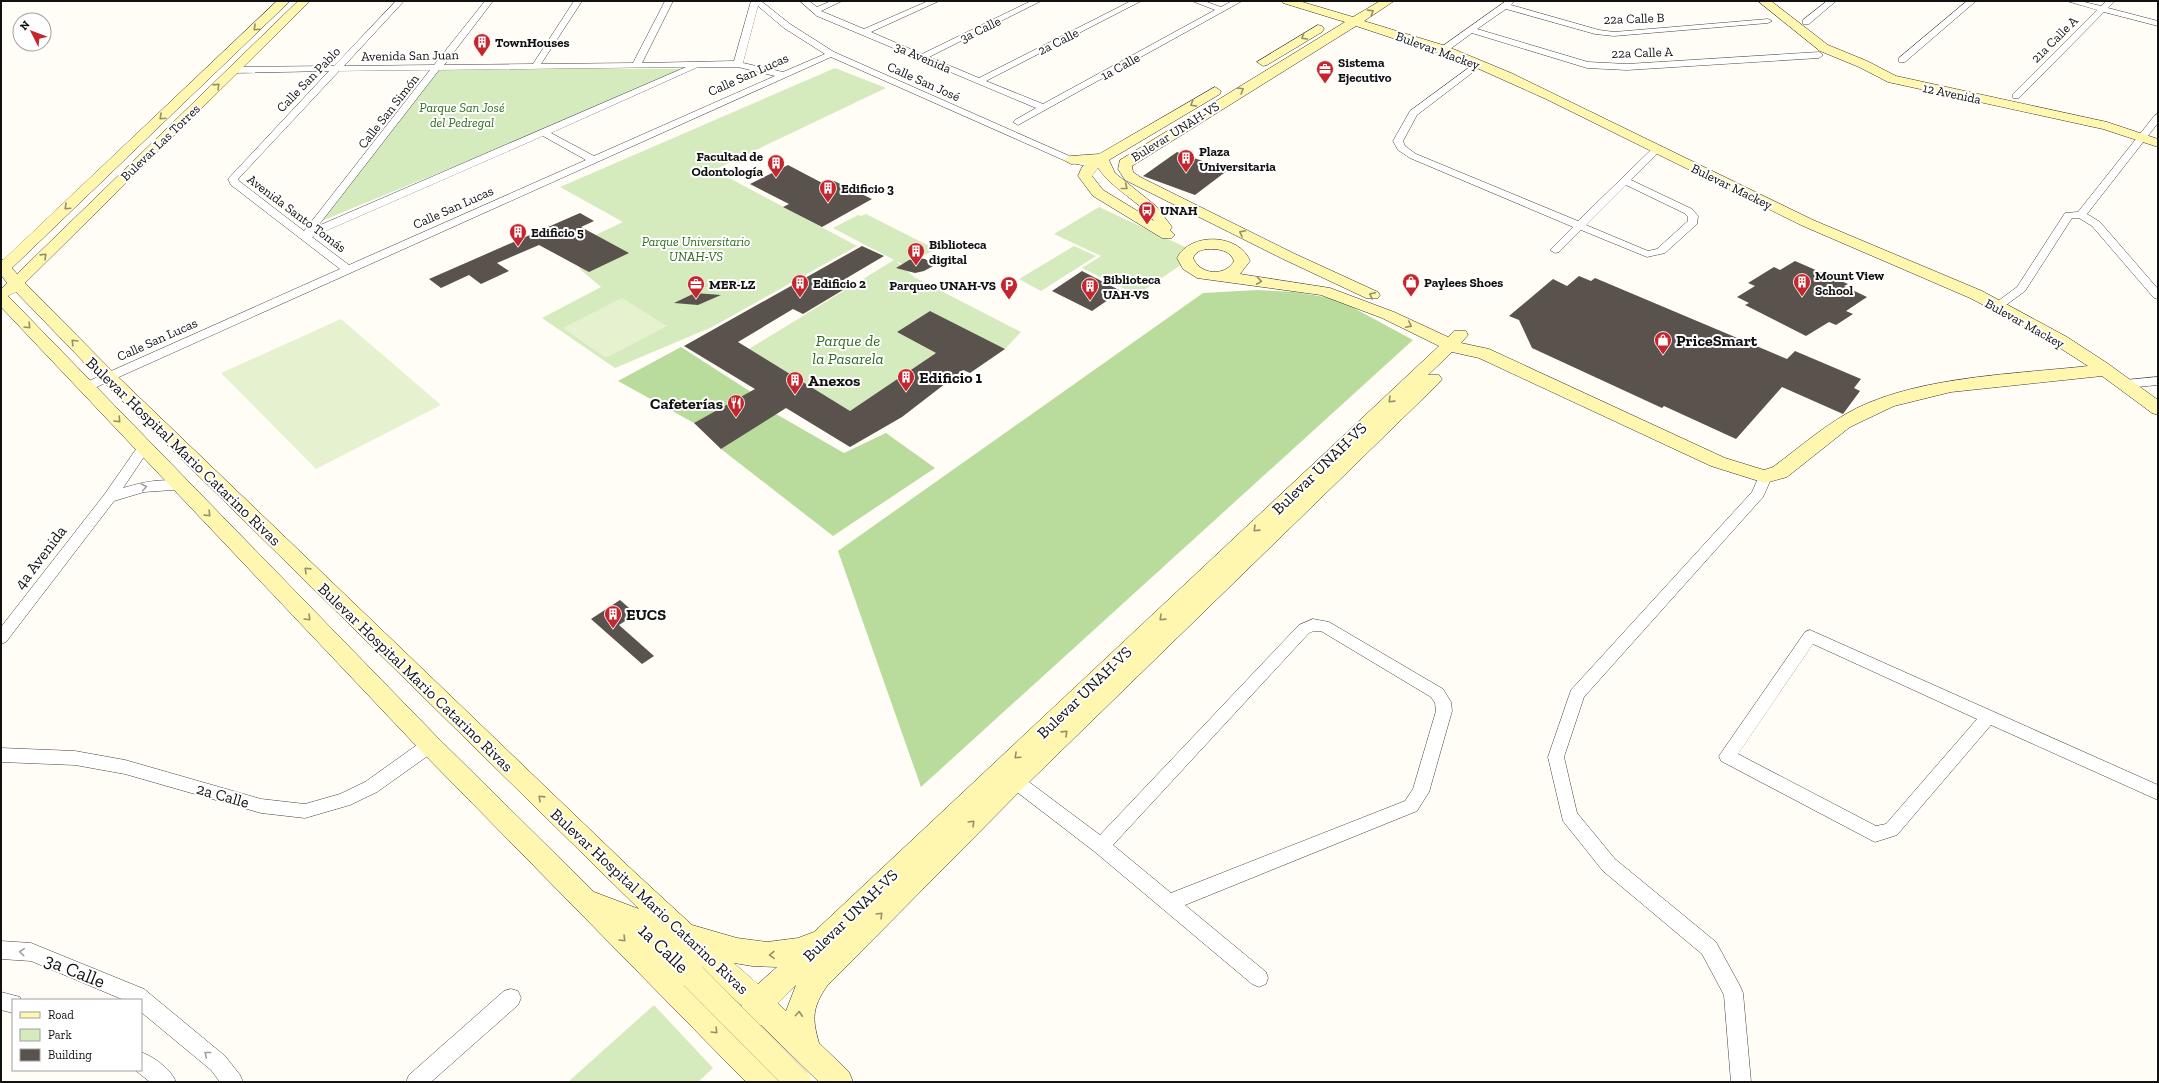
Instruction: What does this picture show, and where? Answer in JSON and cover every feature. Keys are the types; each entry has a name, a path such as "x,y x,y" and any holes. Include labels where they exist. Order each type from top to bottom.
{"main road":[{"name":"Bulevar Las Torres","path":"5,271 284,1"},
{"name":"Bulevar Las Torres","path":"5,271 234,70 304,1"},
{"name":"Bulevar Mackey","path":"1287,1 1338,17 1353,16 1478,64 1658,148 1729,186 1998,306 2105,370 2158,409"},
{"name":"Bulevar UNAH-VS","path":"735,1050 758,1003 822,941 1113,676 1212,581 1370,441 1465,345 1127,175 1125,163 1353,16 1388,1"},
{"name":"12 Avenida","path":"1764,1 1824,48 1863,64 1892,79 2107,126 2158,143"},
{"path":"1250,70 1338,17"},
{"name":"Bulevar UNAH-VS","path":"1097,161 1223,86"},
{"path":"1071,160 1102,162 1109,175 1145,203 1160,217 1167,235"},
{"path":"1097,161 1087,170 1084,176 1091,186 1098,193 1167,235 1186,254"},
{"path":"1187,206 1191,214 1216,230 1242,261 1238,269 1220,276"},
{"path":"1288,256 1233,250 1207,244 1194,247 1186,254 1185,262 1190,268 1205,275 1324,291 1353,300 1465,345 1718,462 1765,477 1780,472 1844,423 1864,412 1888,402 1950,386 2105,370"},
{"path":"1,298 5,271"},
{"name":"Bulevar Hospital Mario Catarino Rivas","path":"5,271 108,377 619,874 758,1003 839,1082"},
{"name":"Bulevar Hospital Mario Catarino Rivas","path":"1,298 430,745 766,1082"},
{"name":"Bulevar UNAH-VS","path":"807,1051 798,1018 804,995 817,977 1015,782 1113,676"},
{"path":"619,874 636,920"},
{"path":"586,901 636,920"},
{"name":"1a Calle","path":"636,920 693,976"},
{"path":"683,934 738,952 763,955 786,954 822,941"},
{"name":"Bulevar Hospital Mario Catarino Rivas","path":"693,976 798,1082"}],"street":[{"name":"Calle San Pablo","path":"235,175 400,1"},
{"name":"Calle San Simón","path":"305,236 439,68 489,1"},
{"path":"535,67 578,1"},
{"path":"636,66 669,1"},
{"path":"738,64 756,1"},
{"name":"Calle San José","path":"756,1 787,26 831,54 1071,160"},
{"name":"3a Avenida","path":"804,1 815,11 1044,108"},
{"path":"815,11 838,1"},
{"path":"865,32 935,1"},
{"name":"3a Calle","path":"922,57 1037,1"},
{"name":"2a Calle","path":"979,81 1137,1"},
{"path":"1196,1 1220,8"},
{"name":"1a Calle","path":"1004,130 1219,11 1220,8 1238,1"},
{"path":"1806,22 1832,1"},
{"path":"1902,60 1972,1"},
{"path":"2071,1 2158,24"},
{"name":"21a Calle A","path":"2016,96 2111,1"},
{"path":"1443,50 1508,3"},
{"name":"22a Calle B","path":"1508,3 1598,32 1614,34 1768,21"},
{"name":"22a Calle A","path":"1471,30 1587,65 1627,68 1819,55"},
{"name":"Calle San Lucas","path":"86,386 831,54"},
{"name":"Avenida San Juan","path":"234,70 738,64 783,75"},
{"path":"1478,64 1412,113 1404,127 1398,144 1413,156 1647,254 1655,254 1661,251 1693,222 1693,216 1688,210 1625,181"},
{"name":"Calle San Lucas","path":"305,236 700,65"},
{"path":"2081,215 2158,116"},
{"path":"543,132 594,160"},
{"path":"1555,250 1658,148"},
{"name":"Avenida Santo Tomás","path":"235,175 235,183 348,270"},
{"path":"1998,306 2021,289 2069,215 2081,215 2096,224 2115,248 2158,296"},
{"path":"2126,384 2158,381"},
{"name":"4a Avenida","path":"3,632 109,498 144,448"},
{"path":"1740,1082 1733,993 1710,948 1609,865 1569,816 1556,757 1577,694 1758,494 1765,477"},
{"path":"109,498 135,488 152,485 181,486"},
{"path":"1101,846 1304,629 1313,625 1324,626 1437,693 1443,702 1444,711 1421,792 1411,806 1170,902"},
{"path":"1988,717 1891,830 1874,834 1727,756 1810,636 2158,793"},
{"name":"2a Calle","path":"1,755 75,758 125,768 261,806 305,811 344,800 371,787 430,745"},
{"path":"1015,782 1101,846 1170,902 1259,978"},
{"name":"3a Calle","path":"1,950 31,952 137,996 141,999"},
{"path":"416,1082 511,998"},
{"name":"3a Calle","path":"142,1000 218,1062 233,1082"},
{"path":"1,1001 12,1004"},
{"path":"142,1063 166,1082"}],"green space":[{"name":"Parque San José del Pedregal","path":"439,68 691,69 314,224"},
{"name":"Parque Universitario UNAH-VS","path":"835,68 886,88 714,170 857,246 712,327 615,368 542,318 601,287 581,270 569,252 583,241 623,222 560,187"},
{"path":"1099,207 1198,253 1137,295 1082,268 1101,256 1054,234"},
{"name":"Parque de la Pasarela","path":"866,214 935,249 906,266 896,261 914,277 1021,332 1005,349 930,311 897,332 936,353 850,411 749,349 894,260 833,228 858,215 861,216"},
{"path":"1074,246 1096,256 1041,291 1019,279"},
{"path":"1258,290 1294,292 1337,299 1413,340 921,787 838,551 1203,293"},
{"path":"622,298 667,326 606,358 563,328"},
{"path":"341,319 441,405 316,469 221,373"},
{"path":"681,347 751,392 694,423 618,381"},
{"path":"776,414 844,453 886,433 935,468 833,536 721,449"},
{"path":"654,1005 713,1068 698,1082 568,1082"}],"building":[{"name":"Plaza Universitaria","path":"1177,152 1228,170 1195,195 1143,176"},
{"path":"788,165 826,185 834,181 872,199 822,227 783,207 789,204 750,184"},
{"name":"Edificio 5","path":"580,213 594,221 581,227 629,253 589,272 539,245 497,263 509,271 481,284 469,275 441,288 429,279"},
{"path":"862,246 884,256 840,282 848,287 803,314 793,309 738,342 850,411 936,353 897,332 930,311 1005,349 970,373 963,370 902,417 850,447 786,408 721,449 694,423 755,389 684,346"},
{"name":"Biblioteca digital","path":"918,258 925,259 935,265 924,271 915,273 896,268 909,260"},
{"name":"Mount View School","path":"1795,261 1848,284 1844,286 1867,297 1846,311 1853,314 1836,325 1829,322 1806,336 1745,305 1749,303 1737,297 1755,286 1748,283 1774,267 1780,270"},
{"name":"Biblioteca UAH-VS","path":"1082,271 1121,291 1092,311 1052,291"},
{"name":"PriceSmart","path":"1579,276 1591,281 1595,278 1787,359 1795,351 1861,379 1854,388 1860,391 1843,414 1782,387 1736,439 1664,406 1662,408 1532,348 1519,320 1509,316 1553,279 1567,286"},
{"name":"MER-LZ","path":"695,293 721,295 698,305 674,303"},
{"name":"EUCS","path":"620,600 636,614 619,625 654,656 642,664 591,619"}],"place":[{"name":"TownHouses","path":"482,57"},
{"name":"Sistema Ejecutivo","path":"1325,84"},
{"name":"Plaza Universitaria","path":"1186,173"},
{"name":"Facultad de Odontología","path":"776,178"},
{"name":"Edificio 3","path":"828,203"},
{"name":"UNAH","path":"1147,225"},
{"name":"Edificio 5","path":"518,247"},
{"name":"Biblioteca digital","path":"916,266"},
{"name":"Paylees Shoes","path":"1411,297"},
{"name":"Mount View School","path":"1802,297"},
{"name":"Edificio 2","path":"800,298"},
{"name":"MER-LZ","path":"696,299"},
{"name":"Parqueo UNAH-VS","path":"1009,300"},
{"name":"Biblioteca UAH-VS","path":"1090,301"},
{"name":"PriceSmart","path":"1663,355"},
{"name":"Edificio 1","path":"906,392"},
{"name":"Anexos","path":"795,395"},
{"name":"Cafeterías","path":"736,418"},
{"name":"EUCS","path":"613,629"}]}
